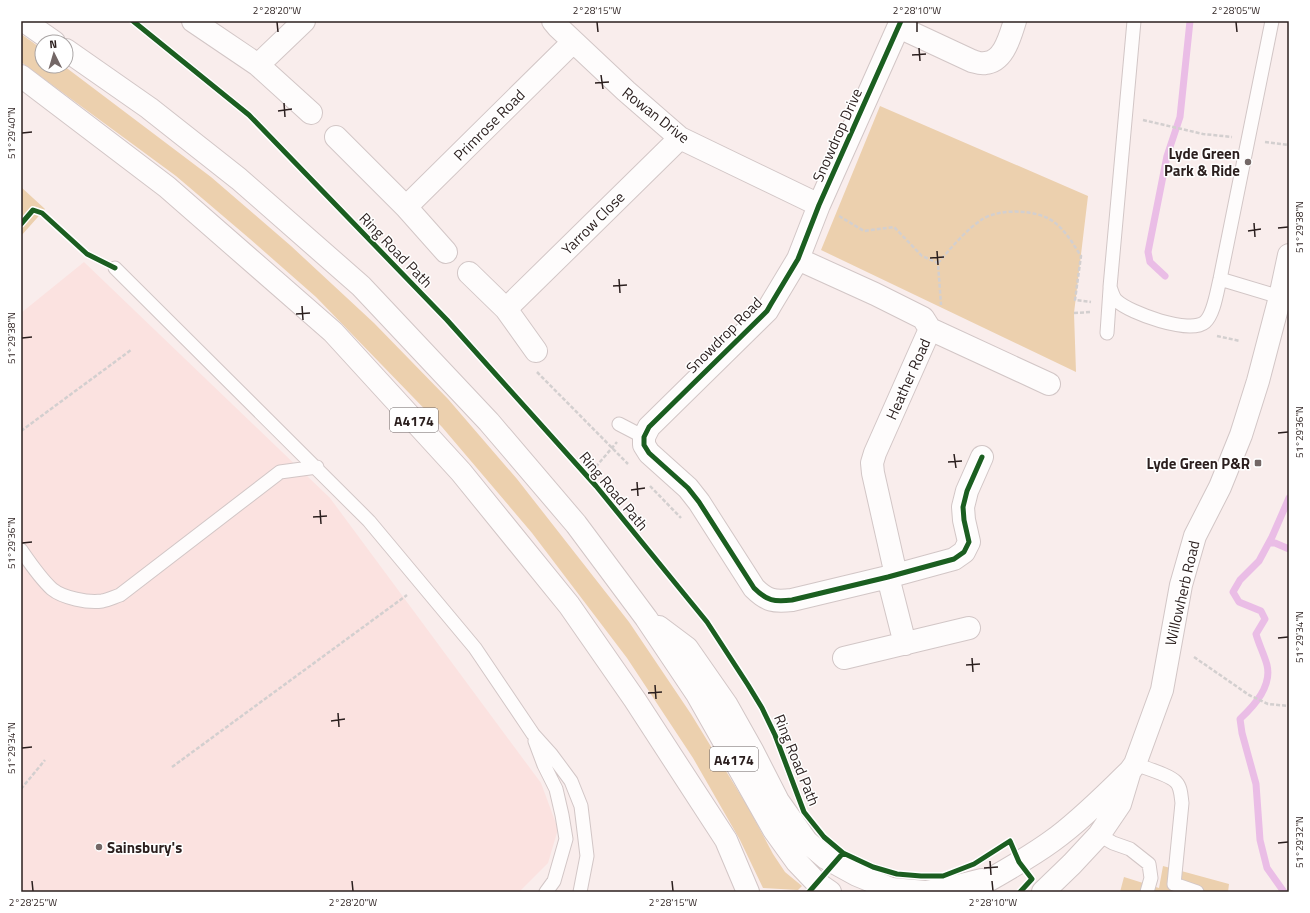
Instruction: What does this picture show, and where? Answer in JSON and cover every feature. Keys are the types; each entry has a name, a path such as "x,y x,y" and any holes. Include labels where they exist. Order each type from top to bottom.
{"main road":[{"path":"24,21 43,34"},
{"path":"194,21 258,65 311,113"},
{"path":"258,65 304,21"},
{"path":"900,24 972,61 985,63 995,59 1004,51 1015,21"},
{"name":"Rowan Drive","path":"558,23 573,42 626,92 680,138 819,205"},
{"name":"Snowdrop Drive","path":"798,259 819,205 900,24"},
{"name":"Primrose Road","path":"406,207 573,42"},
{"name":"A4174","path":"74,56 149,108 239,179 361,286 489,422 576,524 646,618 697,694 774,830 797,862 817,883 830,892"},
{"name":"A4174","path":"21,76 167,186 333,332 461,472 569,605 635,700 726,840 748,892"},
{"path":"336,137 406,207 446,252"},
{"name":"Yarrow Close","path":"506,309 680,138"},
{"name":"Willowherb Road","path":"1043,892 1099,835 1120,804 1162,690 1181,585 1195,536 1220,487 1241,435 1258,381 1280,297 1289,255"},
{"name":"Heather Road","path":"798,259 875,294 923,318 937,332 875,453 872,463 905,644"},
{"name":"Snowdrop Road","path":"630,430 649,427 767,312 798,259"},
{"path":"469,273 506,309 536,361"},
{"path":"937,332 1049,384"},
{"path":"630,430 644,445 649,453 688,488 699,502 754,588 761,595 770,600 779,601 792,600 892,576 954,559 964,552 969,542 964,520 963,507 967,490 982,457"},
{"path":"646,618 687,648 726,704 778,801 807,842 826,858 857,875 891,889 926,892 995,877"},
{"path":"844,658 968,628"},
{"name":"Willowherb Road","path":"968,892 1053,841 1088,811 1133,768"}],"lane":[{"path":"1107,333 1124,118 1134,21"},
{"path":"1110,287 1115,299 1126,308 1172,325 1195,327 1204,323 1210,316 1220,279 1272,21"},
{"path":"115,268 369,521 475,648 533,734 551,754 571,782 581,806 587,856 580,892"},
{"path":"1220,279 1280,297"},
{"path":"21,550 35,570 53,590 74,599 87,602 103,601 120,595 280,472 316,467"},
{"path":"533,734 544,765 556,789 566,840 554,881 546,892"},
{"path":"1133,768 1172,778 1177,783 1182,803 1174,884 1197,892"},
{"path":"1099,835 1113,843 1130,849 1149,864 1151,878 1147,892"}],"path":[{"path":"1124,118 1137,119 1203,134"},
{"path":"819,205 864,231 894,227 922,256 938,263"},
{"path":"937,332 938,263 970,229 983,219 999,213 1015,212 1035,214 1053,222 1065,232 1081,256 1076,300 1109,303"},
{"path":"1217,336 1240,341"},
{"path":"21,431 131,350"},
{"path":"536,361 612,447 634,469"},
{"path":"588,476 612,447 630,430"},
{"path":"650,486 682,519"},
{"path":"172,767 422,585"},
{"path":"1194,657 1249,695 1268,704 1289,706"},
{"path":"21,789 45,760"}],"shaded area":[{"path":"21,34 34,43 34,72 21,62"},
{"path":"37,74 74,74 211,177 291,246 374,323 448,399 517,479 629,622 691,714 748,807 773,854 785,872 802,886 798,890 763,888 740,840 693,758 627,658 532,533 442,427 316,297 176,176"},
{"path":"880,106 1088,196 1074,313 1076,372 821,250"},
{"path":"21,187 45,209 21,236"},
{"path":"84,262 330,498 541,783 558,829 548,863 519,892 21,892 21,313"},
{"path":"1163,866 1229,884 1228,892 1120,892 1124,877 1159,888"}],"waterway":[{"path":"1165,276 1150,262 1148,252 1167,156 1180,117 1190,21"},
{"path":"1284,892 1267,868 1260,840 1256,784 1242,733 1240,719 1251,708 1265,688 1268,673 1267,665 1256,634 1265,619 1261,611 1239,602 1233,592 1240,580 1259,561 1272,537 1289,498"},
{"path":"1269,543 1275,543 1289,549"}],"cycle path":[{"name":"Ring Road Path","path":"133,21 249,115 447,320 596,486 707,622 748,685 762,708 775,735 804,812 824,837 843,853 873,867 897,874 921,876 943,876 974,864 1010,841 1019,862 1032,879 1020,892"},
{"path":"901,21 819,205 798,259 767,311 649,427 644,437 644,445 649,453 688,488 699,502 754,588 763,596 775,601 792,600 888,577 954,559 964,552 969,542 964,520 963,507 967,491 982,457"},
{"path":"21,224 33,210 42,213 87,254 115,268"},
{"path":"809,892 843,853"}],"place":[{"name":"Lyde Green Park & Ride","path":"1248,162"},
{"name":"Lyde Green P&R","path":"1258,463"},
{"name":"Sainsbury's","path":"99,847"}]}
